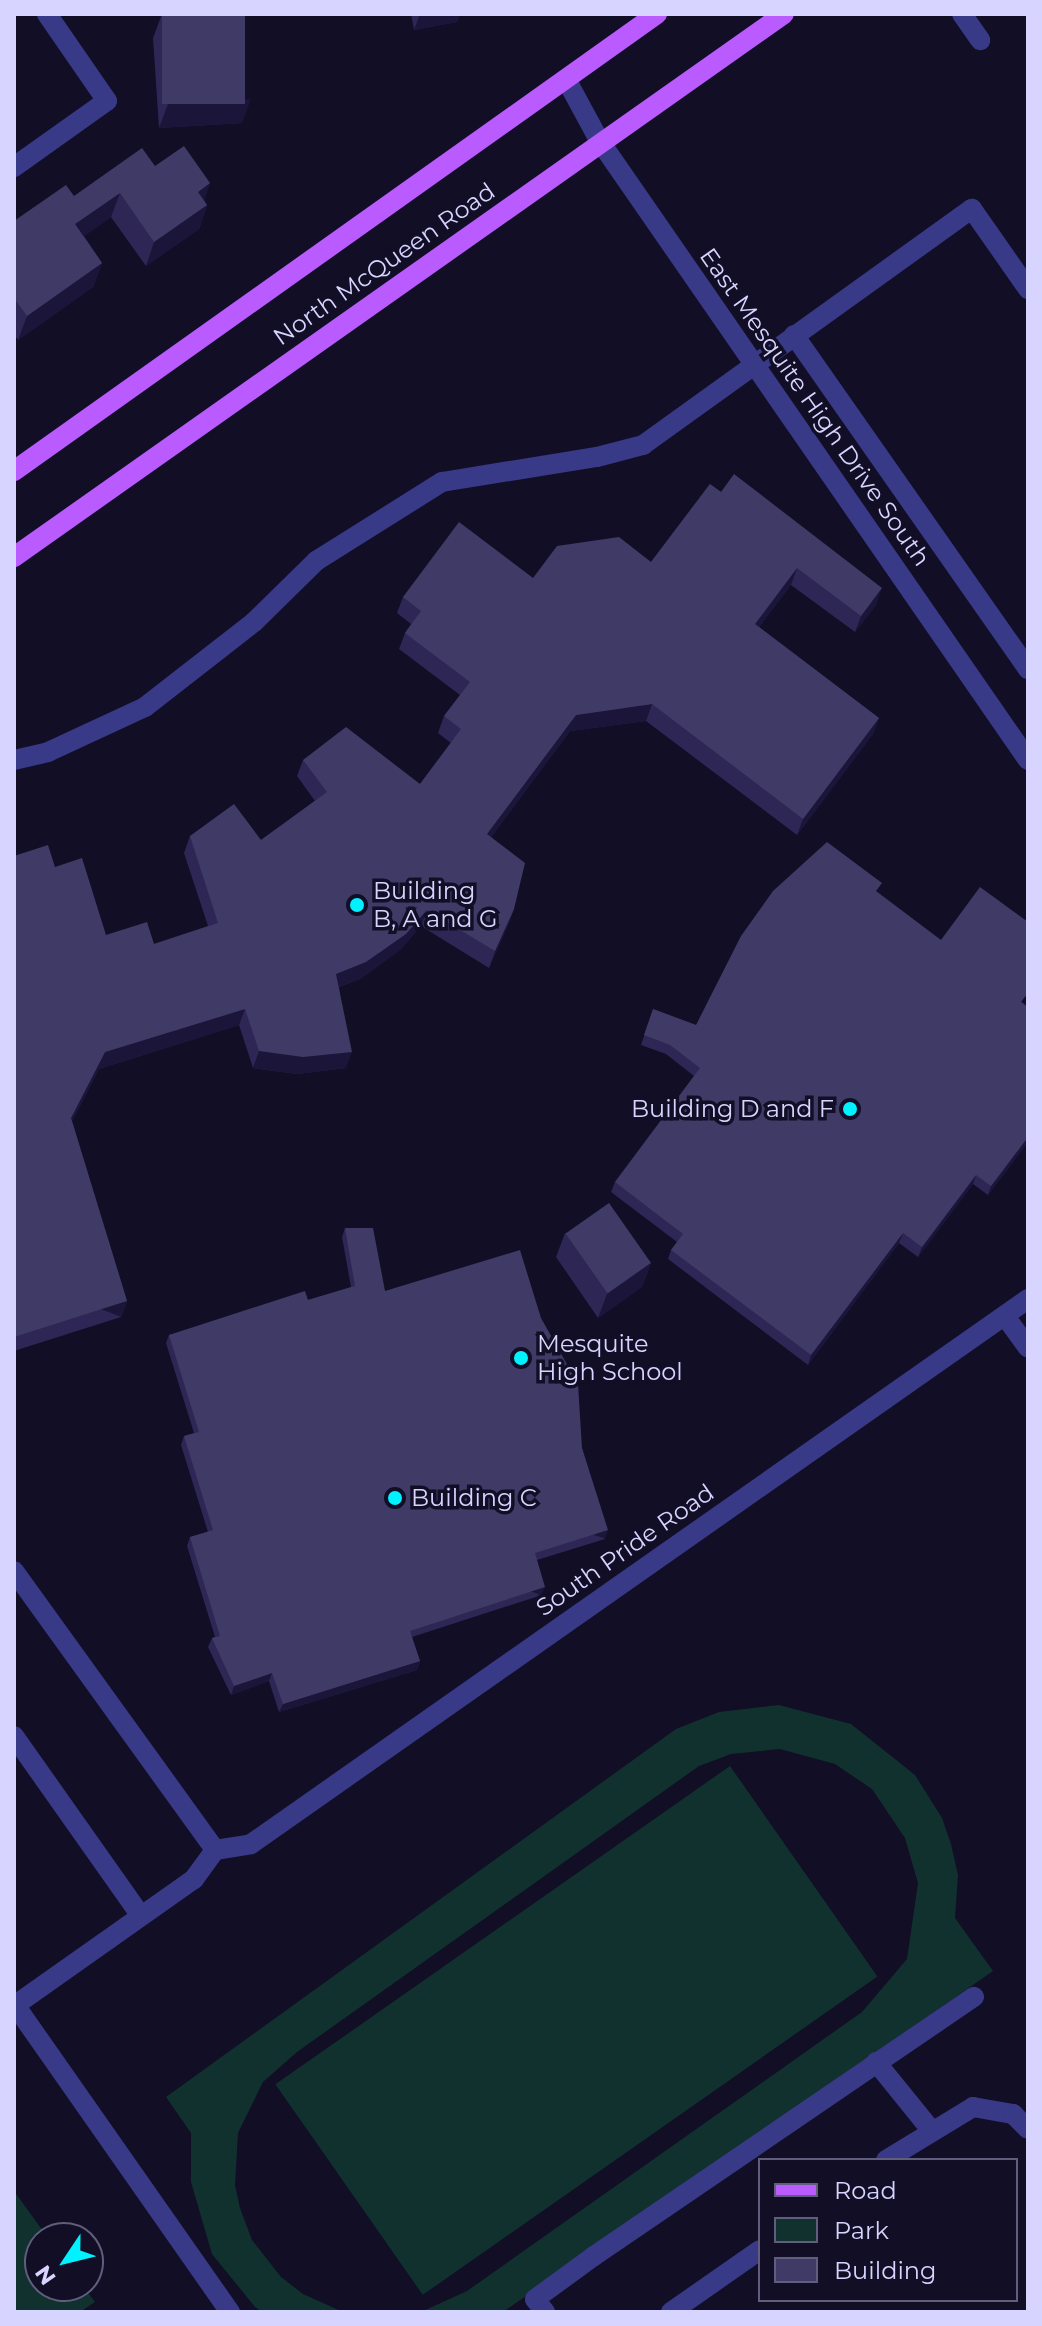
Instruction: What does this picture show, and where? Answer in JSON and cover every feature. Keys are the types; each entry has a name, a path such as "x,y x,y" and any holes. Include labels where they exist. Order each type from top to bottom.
{"main road":[{"name":"North McQueen Road","path":"14,471 657,14"},
{"name":"North McQueen Road","path":"14,557 599,140 784,14"}],"street":[{"path":"14,167 107,101 47,14"},
{"path":"962,14 980,40"},
{"name":"East Mesquite High Drive South","path":"566,79 599,140 1028,760"},
{"path":"14,760 48,752 145,707 254,622 316,561 442,482 597,457 643,445 972,209 1028,289"},
{"path":"794,335 1028,669"},
{"name":"South Pride Road","path":"215,1850 251,1844 1028,1299"},
{"path":"1005,1316 1028,1348"},
{"path":"14,1571 215,1850 194,1879 15,2005 230,2312"},
{"path":"14,1736 141,1916"},
{"path":"545,2312 535,2299 974,1997"},
{"path":"876,2062 931,2130"},
{"path":"889,2158 973,2107 1013,2114 1028,2129"},
{"path":"671,2312 758,2251"}],"green space":[{"path":"779,1705 851,1724 915,1775 942,1818 951,1844 958,1875 955,1918 993,1971 503,2312 421,2312 467,2291 862,2012 907,1959 918,1883 905,1838 872,1789 835,1764 780,1749 731,1754 699,1766 297,2052 263,2082 238,2133 235,2185 240,2208 252,2240 281,2277 303,2294 343,2312 262,2312 255,2307 212,2254 191,2182 191,2133 166,2097 676,1729 719,1712"},
{"path":"730,1766 877,1977 423,2295 275,2084"},
{"path":"14,2191 36,2222 24,2222 24,2302 95,2302 80,2312 14,2312"}],"building":[{"path":"162,14 245,14 245,104 162,104"},
{"path":"184,146 210,183 198,192 207,205 154,242 120,193 75,224 102,263 27,316 14,298 14,221 66,185 74,196 142,148 155,166"},
{"name":"Building B, A and G","path":"734,474 882,588 861,616 797,568 755,624 879,718 803,819 652,704 576,715 487,834 525,863 514,909 495,951 427,910 406,934 366,962 336,974 352,1052 303,1057 259,1051 245,1009 105,1052 71,1118 127,1301 14,1337 14,856 48,845 55,867 82,858 106,935 147,922 154,944 218,923 190,836 234,804 261,840 327,792 303,760 346,727 420,784 461,729 444,716 470,682 405,633 421,611 403,597 459,522 533,578 557,546 619,537 651,562 710,484 721,492"},
{"name":"Building D and F","path":"827,842 882,883 876,891 941,940 980,887 1028,922 1028,993 1021,1002 1028,1007 1028,1137 991,1186 976,1175 922,1247 903,1233 811,1355 671,1250 683,1234 615,1182 700,1068 670,1045 644,1035 653,1009 696,1025 741,936 773,891"},
{"path":"609,1203 651,1263 607,1293 566,1233"},
{"name":"Building C","path":"345,1228 373,1228 385,1291 520,1250 541,1318 578,1384 582,1448 608,1530 535,1553 545,1587 410,1631 420,1661 283,1704 272,1673 234,1686 212,1638 220,1636 190,1537 213,1530 184,1436 199,1432 169,1335 305,1291 308,1300 355,1286"}],"place":[{"name":"Building B, A and G","path":"357,905"},
{"name":"Building D and F","path":"850,1109"},
{"name":"Mesquite High School","path":"521,1358"},
{"name":"Building C","path":"395,1498"}]}
